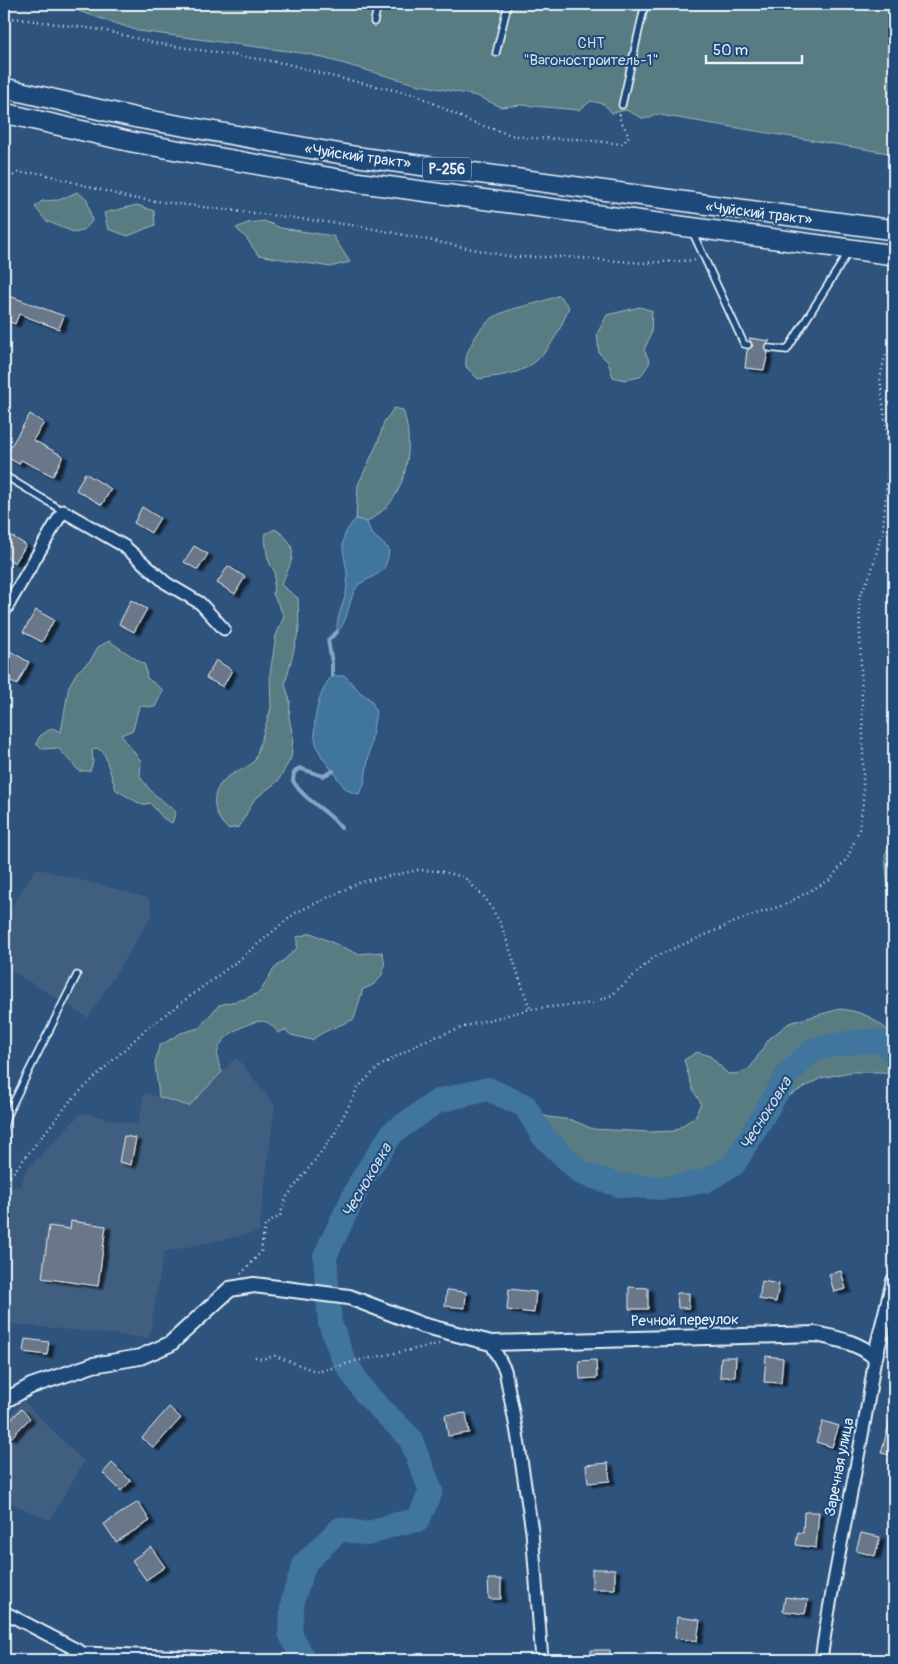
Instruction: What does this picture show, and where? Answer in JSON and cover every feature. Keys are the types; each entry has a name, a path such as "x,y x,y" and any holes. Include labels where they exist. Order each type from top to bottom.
{"highway":[{"name":"«Чуйский тракт»","path":"4,88 146,120 359,158 894,230"},
{"name":"«Чуйский тракт»","path":"4,114 235,163 355,182 691,229 894,255"}],"street":[{"path":"4,612 64,511 124,546 166,582 200,603 224,629"},
{"name":"Заречная улица","path":"821,1660 830,1589 864,1431 875,1357 894,1281"},
{"name":"Речной переулок","path":"230,1289 254,1285 349,1297 422,1325 491,1342 816,1334 849,1341 864,1348 875,1357"},
{"path":"4,1401 31,1386 93,1365 140,1357 170,1344 230,1289"},
{"path":"491,1342 505,1370 517,1434 532,1531 542,1660"},
{"path":"4,1612 83,1657 214,1658"}],"lane":[{"path":"374,22 378,4"},
{"path":"496,53 508,4"},
{"path":"622,105 645,4"},
{"path":"691,229 744,344 748,345"},
{"path":"769,348 787,350 850,250"},
{"path":"4,475 64,511"},
{"path":"4,1128 7,1114 77,975"}],"path":[{"path":"4,14 13,18 102,30 154,43 284,63 330,76 417,95 469,121 531,138 575,139 623,144 629,136 619,117 622,105"},
{"path":"4,180 18,173 40,173 130,198 359,226 512,257 567,258 643,263 706,259"},
{"path":"230,1289 261,1252 265,1225 280,1216 286,1198 334,1135 358,1088 380,1066 421,1042 472,1024 530,1009 592,1003 612,996 654,957 732,923 784,905 830,880 848,857 858,830 863,802 864,736 859,596 871,573 883,529 889,455 880,378 885,356 894,346"},
{"path":"4,1184 71,1100 146,1029 239,960 295,913 361,882 418,870 439,871 464,877 486,899 501,924 530,1009"},
{"path":"255,1357 261,1359 275,1356 318,1372 356,1361 440,1344"}],"shaded area":[{"path":"356,519 367,522 371,533 389,549 388,558 380,572 358,585 352,596 344,622 337,632 338,619 347,585 343,551 344,536"},
{"path":"332,676 345,676 361,693 371,700 376,712 364,785 359,794 351,792 343,786 317,748 315,717 323,690"},
{"path":"36,868 149,898 153,914 88,1018 4,966 4,918"},
{"path":"236,1057 275,1105 259,1232 164,1252 149,1338 4,1323 4,1259 11,1187 21,1186 25,1172 81,1113 138,1125 144,1093 189,1106"},
{"path":"23,1401 84,1462 50,1520 4,1500 4,1423"}],"green space":[{"name":"СНТ \"Вагоностроитель-1\"","path":"26,4 894,4 894,154 654,114 651,118 642,118 626,110 612,113 604,104 591,101 579,110 521,105 501,107 477,96 415,84 309,54 139,31 66,7"},
{"path":"77,192 87,199 92,221 85,229 76,233 46,221 35,207 42,201 59,200"},
{"path":"137,205 154,211 155,225 128,236 108,229 104,213"},
{"path":"264,221 281,228 333,236 350,262 330,267 258,255 247,239 236,228 248,223"},
{"path":"559,295 569,307 561,327 550,346 535,362 516,372 478,379 466,367 467,354 473,341 490,320 510,310"},
{"path":"640,307 652,311 651,334 644,350 650,362 640,377 624,380 613,377 608,362 599,353 597,334 607,315"},
{"path":"394,408 403,410 408,433 407,458 401,482 390,503 382,511 367,522 356,519 358,485 378,442 384,422"},
{"path":"275,529 283,535 292,548 291,561 281,585 298,598 299,630 285,684 290,701 289,717 293,738 291,758 278,781 254,800 239,827 228,829 218,816 215,795 218,788 229,776 255,760 271,708 270,674 276,636 284,616 273,594 275,572 268,559 266,549 265,534"},
{"path":"109,641 145,665 147,678 163,690 155,707 139,706 133,730 121,735 141,761 140,777 151,791 176,812 172,823 164,819 150,803 142,805 116,790 104,753 97,748 92,750 93,762 90,771 79,771 58,748 42,749 36,744 40,736 52,728 61,732 69,686 77,672 90,661 98,647"},
{"path":"894,836 894,901 888,890 885,855"},
{"path":"311,933 358,954 382,952 384,970 382,975 374,984 363,989 354,1019 312,1040 291,1035 285,1030 278,1033 271,1025 264,1021 244,1026 230,1034 221,1044 218,1056 222,1072 189,1106 159,1097 155,1064 159,1046 181,1033 199,1028 219,1005 245,999 260,992 273,970 297,948 297,937"},
{"path":"840,1009 857,1012 869,1017 894,1035 894,1075 883,1072 851,1072 821,1078 767,1108 734,1164 705,1181 664,1188 619,1185 581,1173 543,1136 525,1106 548,1117 572,1120 593,1129 650,1132 674,1131 695,1117 701,1103 693,1090 684,1060 697,1052 710,1056 728,1074 741,1073 750,1068 769,1039 789,1023"}],"building":[{"path":"4,294 64,316 59,329 19,314 15,324 4,320"},
{"path":"749,338 770,341 764,347 768,353 764,370 745,368 747,350 753,346"},
{"path":"30,414 44,423 33,440 63,456 53,476 21,460 19,464 5,456"},
{"path":"85,473 111,489 102,505 76,490"},
{"path":"142,507 160,518 151,533 134,523"},
{"path":"10,535 26,545 15,563 4,556 4,546"},
{"path":"194,546 208,554 198,570 184,562"},
{"path":"228,566 245,577 235,594 217,583"},
{"path":"131,600 147,609 134,632 119,624"},
{"path":"36,610 54,620 42,642 23,632"},
{"path":"10,651 29,662 17,685 4,678 4,664"},
{"path":"216,660 232,670 223,687 206,678"},
{"path":"124,1136 136,1138 131,1165 119,1162"},
{"path":"71,1221 106,1226 98,1286 42,1278 49,1226 70,1229"},
{"path":"841,1271 846,1289 834,1292 829,1274"},
{"path":"762,1281 779,1284 776,1302 759,1299"},
{"path":"629,1287 648,1288 648,1309 629,1309"},
{"path":"509,1289 536,1292 534,1313 507,1310"},
{"path":"447,1290 466,1292 465,1308 445,1306"},
{"path":"677,1293 689,1293 689,1308 678,1308"},
{"path":"25,1339 49,1342 47,1355 23,1352"},
{"path":"766,1356 783,1358 781,1383 764,1382"},
{"path":"721,1357 736,1357 735,1377 720,1377"},
{"path":"596,1360 597,1378 580,1379 579,1361"},
{"path":"169,1407 181,1418 154,1448 142,1438"},
{"path":"21,1409 30,1418 11,1438 4,1432 4,1427"},
{"path":"466,1413 469,1433 448,1436 445,1415"},
{"path":"891,1417 894,1417 894,1456 881,1453"},
{"path":"823,1421 839,1426 832,1447 816,1442"},
{"path":"112,1463 131,1481 121,1491 103,1473"},
{"path":"608,1463 610,1481 588,1483 586,1465"},
{"path":"138,1502 150,1521 116,1542 104,1524"},
{"path":"804,1512 819,1512 816,1548 796,1545 798,1532 803,1533"},
{"path":"861,1533 880,1537 875,1556 856,1551"},
{"path":"151,1547 165,1567 146,1580 132,1560"},
{"path":"592,1569 615,1569 615,1589 592,1589"},
{"path":"488,1579 501,1579 501,1599 489,1599"},
{"path":"785,1597 808,1600 805,1614 783,1611"},
{"path":"677,1617 700,1620 697,1641 675,1638"},
{"path":"591,1650 610,1650 611,1660 591,1660"}],"waterway":[{"path":"332,676 328,640 337,632"},
{"path":"333,771 323,776 299,768 294,773 293,781 304,795 336,821 341,828"},
{"name":"Чесноковка","path":"304,1660 290,1633 293,1599 305,1563 340,1529 368,1534 392,1525 418,1520 431,1491 410,1438 366,1394 343,1359 330,1323 325,1256 361,1181 392,1133 438,1101 488,1089 525,1106 543,1136 581,1173 619,1185 664,1188 705,1181 734,1164 788,1074 814,1049 853,1042 875,1041 887,1045 894,1053"}]}
